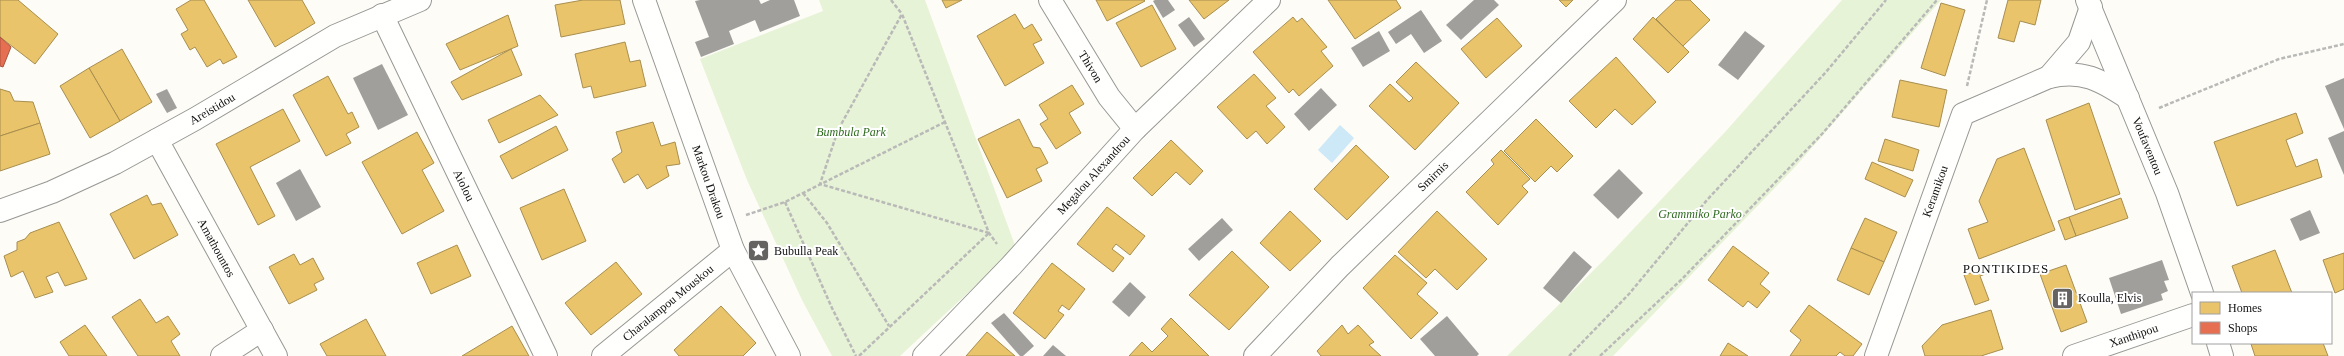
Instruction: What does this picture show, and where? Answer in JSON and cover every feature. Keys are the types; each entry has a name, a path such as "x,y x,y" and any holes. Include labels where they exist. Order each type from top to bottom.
{"street":[{"name":"Areistidou","path":"0,211 86,176 157,140 335,36 420,0"},
{"name":"Markou Drakou","path":"644,0 733,250 789,356"},
{"name":"Thivon","path":"1050,0 1109,97 1135,129"},
{"name":"Megalou Alexandrou","path":"924,356 1011,266 1135,129 1269,0"},
{"name":"Smirnis","path":"1256,356 1340,266 1615,0"},
{"path":"2049,77 2079,42 2089,4"},
{"name":"Voufaventou","path":"2089,4 2184,237 2202,292"},
{"name":"Aiolou","path":"382,15 546,356"},
{"path":"1963,114 2049,77 2063,74 2078,74 2109,85 2128,98"},
{"name":"Keramikou","path":"1876,356 1963,114"},
{"name":"Amathountos","path":"157,140 276,356"},
{"name":"Charalampou Mouskou","path":"603,356 733,250"},
{"name":"Xanthipou","path":"2074,356 2192,315"},
{"path":"222,356 262,330"},
{"path":"2218,344 2222,356"}],"path":[{"path":"891,0 902,14 989,233"},
{"path":"1569,356 1629,294 1707,200 1826,72 1886,0"},
{"path":"1600,356 1681,280 1822,134 1937,0"},
{"path":"1963,114 1966,91 1987,0"},
{"path":"820,184 838,130 902,14"},
{"path":"2136,118 2279,59 2344,44"},
{"path":"723,223 785,202 945,122"},
{"path":"820,184 989,233"},
{"path":"802,193 827,223 889,326"},
{"path":"785,202 832,308 856,356"},
{"path":"859,356 989,233"}],"green space":[{"name":"Bumbula Park","path":"819,0 925,0 1016,248 900,356 832,356 802,300 747,180 700,59 823,11"},
{"name":"Grammiko Parko","path":"1842,0 1941,0 1795,167 1613,356 1507,356 1605,259 1726,131"}],"water":[{"path":"1340,125 1354,138 1332,163 1318,150"}],"building: Homes":[{"path":"0,0 18,0 58,34 35,64 0,37"},
{"path":"191,0 204,0 237,57 223,64 220,59 207,67 195,47 190,50 181,34 188,30 176,9"},
{"path":"248,0 302,0 315,23 275,47"},
{"path":"583,0 620,0 625,24 561,37 555,5"},
{"path":"942,0 962,0 946,8"},
{"path":"1096,0 1144,0 1145,1 1107,21"},
{"path":"1189,0 1229,0 1204,19"},
{"path":"1328,0 1396,0 1401,8 1355,39"},
{"path":"1559,0 1573,0 1566,7"},
{"path":"1676,0 1690,0 1710,20 1683,46 1656,19"},
{"path":"2008,0 2041,0 2035,25 2020,21 2014,42 1998,38"},
{"path":"1941,3 1965,10 1945,76 1921,68"},
{"path":"1152,5 1176,49 1141,67 1116,23"},
{"path":"1015,14 1024,29 1032,24 1042,40 1033,44 1044,63 1005,86 977,36"},
{"path":"508,15 518,46 460,70 446,44"},
{"path":"1293,17 1297,22 1302,18 1327,47 1321,51 1333,66 1299,96 1293,89 1289,93 1253,52"},
{"path":"1653,17 1689,52 1668,73 1633,39"},
{"path":"1497,18 1522,46 1486,78 1461,49"},
{"path":"625,42 630,62 640,60 646,86 594,98 591,86 583,88 575,54"},
{"path":"122,49 152,102 120,121 89,68"},
{"path":"511,49 522,75 462,100 451,82"},
{"path":"1616,57 1656,102 1632,125 1615,109 1596,128 1569,101"},
{"path":"1416,62 1459,103 1415,150 1369,106 1390,84 1409,102 1413,98 1396,82"},
{"path":"89,68 120,121 90,138 60,86"},
{"path":"1254,74 1276,98 1266,106 1285,127 1267,144 1256,131 1247,139 1217,107"},
{"path":"328,76 348,114 352,112 359,127 346,134 351,143 326,156 293,95"},
{"path":"1900,80 1947,90 1939,127 1892,117"},
{"path":"1072,85 1084,104 1069,113 1081,133 1056,149 1040,124 1048,119 1039,105"},
{"path":"0,89 10,92 14,101 33,102 40,123 0,136"},
{"path":"540,95 558,115 499,143 488,120"},
{"path":"2089,103 2120,194 2075,210 2046,120"},
{"path":"283,109 300,141 250,167 275,216 258,225 216,144"},
{"path":"2296,113 2303,133 2286,140 2296,167 2317,159 2322,177 2237,206 2214,142"},
{"path":"1019,119 1033,147 1040,148 1048,163 1036,169 1042,181 1007,198 978,139"},
{"path":"1536,119 1573,156 1557,172 1551,166 1535,182 1504,151"},
{"path":"653,122 661,146 675,142 680,164 666,166 669,176 647,189 638,174 624,183 612,159 622,152 616,132"},
{"path":"40,123 50,154 0,171 0,136"},
{"path":"556,126 568,150 512,179 500,156"},
{"path":"417,132 434,163 422,170 444,211 402,234 362,162"},
{"path":"1885,139 1919,150 1913,171 1878,161"},
{"path":"1171,140 1203,171 1190,185 1176,172 1152,196 1133,178"},
{"path":"1356,145 1389,177 1347,220 1314,189"},
{"path":"2024,148 2055,230 1979,259 1968,229 1988,222 1979,201 1997,159"},
{"path":"1501,150 1530,179 1522,186 1528,192 1498,225 1466,192 1494,164 1491,160"},
{"path":"1872,162 1913,180 1905,197 1865,179"},
{"path":"564,189 586,241 542,260 520,208"},
{"path":"147,195 152,205 161,203 178,235 134,259 110,214"},
{"path":"2121,198 2128,218 2076,236 2069,217"},
{"path":"1107,207 1145,236 1130,255 1116,244 1112,249 1124,258 1113,272 1077,244"},
{"path":"1290,211 1321,241 1290,271 1260,243"},
{"path":"1437,211 1487,259 1457,290 1435,269 1426,278 1398,252"},
{"path":"2069,217 2076,236 2065,240 2058,221"},
{"path":"1865,218 1897,232 1884,262 1851,248"},
{"path":"59,222 87,279 65,286 58,272 46,277 53,292 35,298 23,271 11,277 4,256 17,250 17,242 25,239 30,233"},
{"path":"457,245 471,276 431,294 417,263"},
{"path":"1733,246 1769,273 1760,284 1770,292 1757,308 1748,301 1743,307 1708,280"},
{"path":"1851,248 1884,262 1869,295 1837,280"},
{"path":"2275,250 2292,292 2242,292 2232,266"},
{"path":"1232,251 1269,287 1229,330 1189,295"},
{"path":"2344,253 2344,289 2335,293 2323,260"},
{"path":"294,254 300,265 313,258 324,279 314,284 317,290 289,304 269,267"},
{"path":"1395,255 1427,283 1417,294 1438,313 1411,339 1363,288"},
{"path":"616,262 642,294 591,335 565,303"},
{"path":"1052,263 1085,289 1069,310 1062,305 1058,311 1064,315 1045,339 1013,313"},
{"name":"Koulla, Elvis","path":"2066,265 2087,322 2061,332 2040,274"},
{"path":"1987,268 1988,273 1980,276 1989,300 1975,305 1964,275"},
{"path":"140,299 156,323 168,316 180,334 171,341 180,356 138,356 112,317"},
{"path":"1809,305 1862,344 1853,356 1845,356 1840,352 1836,356 1790,356 1801,340 1790,331"},
{"path":"721,306 756,343 743,356 679,356 674,350"},
{"path":"1991,310 2003,349 1981,356 1925,356 1922,346 1942,325"},
{"path":"1171,318 1209,356 1129,356 1142,342 1152,352 1168,336 1161,329"},
{"path":"366,319 386,356 327,356 320,344"},
{"path":"85,325 107,356 69,356 60,342"},
{"path":"1342,325 1348,334 1358,325 1374,342 1369,345 1381,356 1321,356 1317,351"},
{"path":"512,326 529,356 462,356"},
{"path":"987,332 1015,356 966,356"},
{"path":"1728,343 1748,356 1720,356"},
{"path":"2251,344 2323,344 2328,356 2255,356"}],"building: Shops":[{"path":"0,37 11,47 3,67 0,66"}],"building: Other":[{"path":"759,0 761,4 770,0 794,0 800,16 760,32 755,20 729,31 734,44 701,57 695,42 709,37 695,1"},
{"path":"1168,0 1175,10 1163,18 1153,1"},
{"path":"1474,0 1494,0 1499,5 1461,40 1446,25"},
{"path":"1421,10 1442,41 1424,53 1411,34 1396,44 1388,32"},
{"path":"1189,17 1205,39 1194,47 1178,25"},
{"path":"1379,31 1390,51 1363,67 1351,48"},
{"path":"1745,31 1765,46 1738,80 1718,65"},
{"path":"382,64 408,115 378,130 353,78"},
{"path":"2344,78 2344,129 2325,86"},
{"path":"1321,88 1337,105 1309,131 1294,114"},
{"path":"167,89 177,108 167,113 156,94"},
{"path":"2344,131 2344,175 2328,138"},
{"path":"300,169 321,207 296,221 276,183"},
{"path":"1619,169 1643,193 1618,219 1593,195"},
{"path":"2310,210 2320,233 2300,241 2290,219"},
{"path":"1222,218 1233,230 1199,261 1188,249"},
{"path":"1574,251 1592,267 1561,303 1543,288"},
{"path":"2162,260 2169,280 2164,281 2168,291 2161,294 2163,300 2121,314 2109,278"},
{"path":"1130,282 1146,297 1129,317 1112,302"},
{"path":"1004,313 1034,346 1023,356 1020,356 991,323"},
{"path":"1447,316 1479,354 1477,356 1435,356 1420,339"},
{"path":"1053,345 1066,356 1043,356"}],"place":[{"name":"Bubulla Peak","path":"758,251"},
{"name":"Koulla, Elvis","path":"2063,298"}],"district":[{"name":"PONTIKIDES","path":"2006,268"}]}
